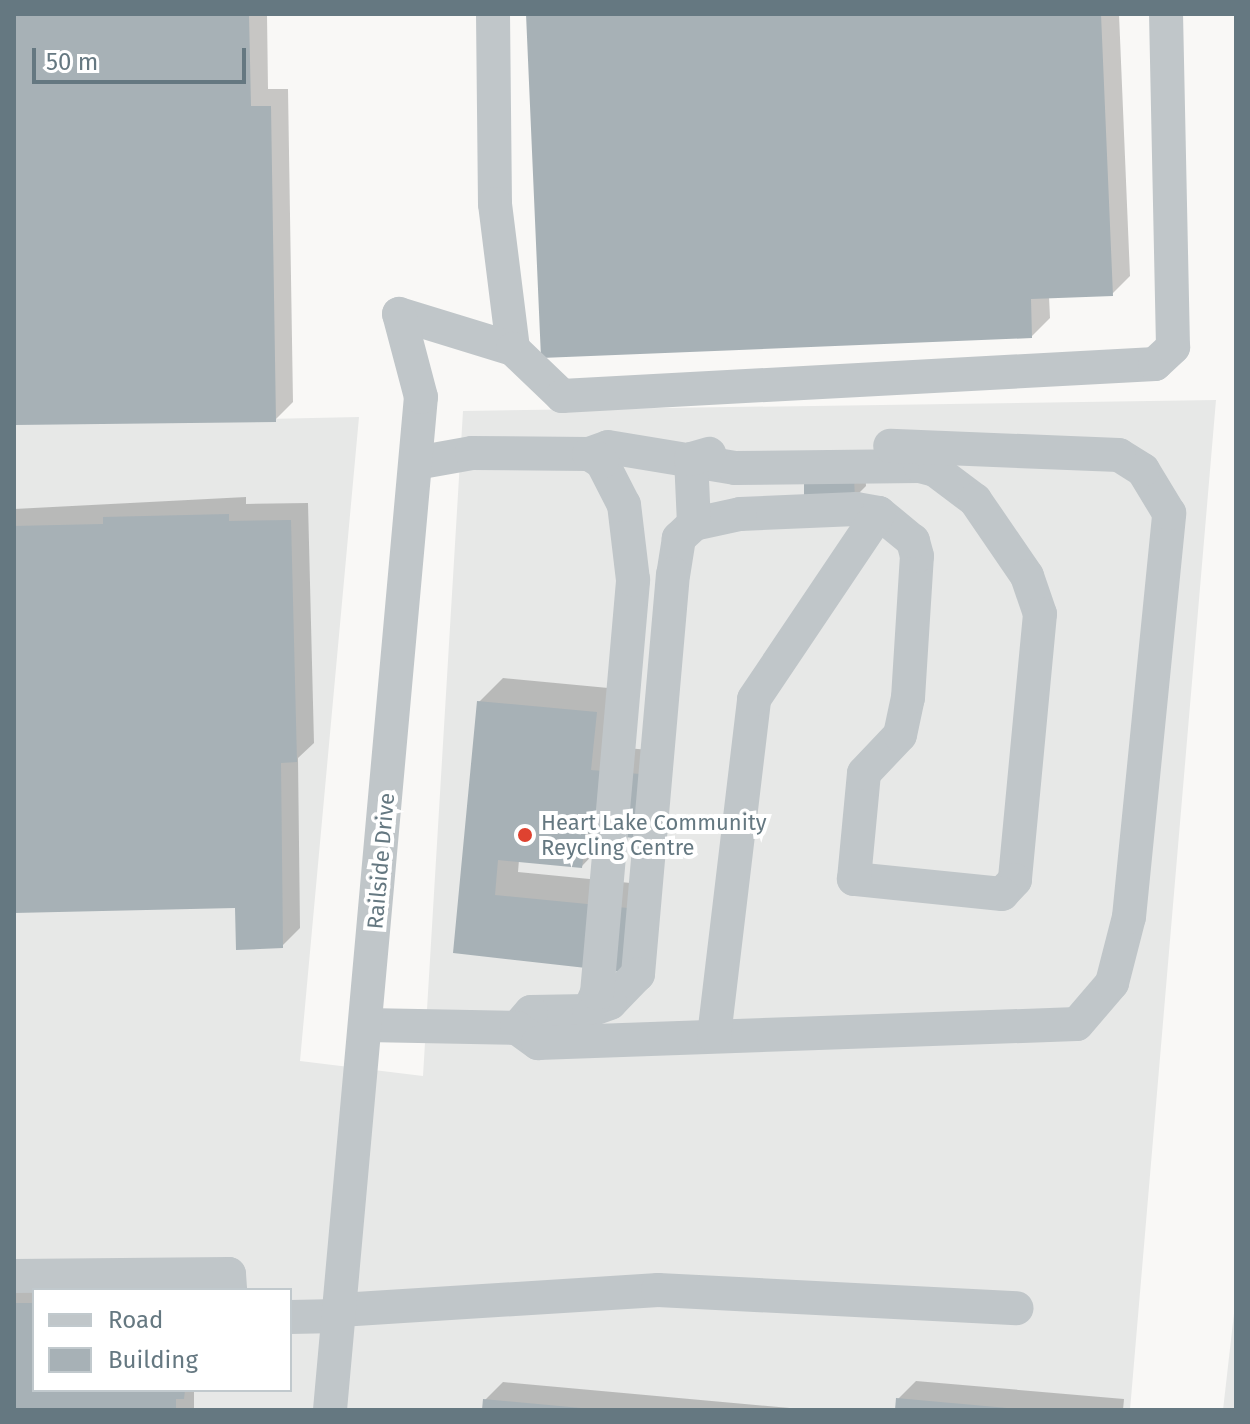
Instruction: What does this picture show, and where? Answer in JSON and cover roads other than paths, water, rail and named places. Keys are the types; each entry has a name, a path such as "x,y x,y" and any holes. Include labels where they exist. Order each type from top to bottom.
{"street":[{"path":"493,14 495,204 513,349 562,396 1155,364 1173,347 1166,14"},
{"name":"Railside Drive","path":"330,1410 421,397 399,314 513,349"},
{"path":"366,1025 517,1028 538,1043 1077,1024 1112,983 1129,917 1169,513 1143,470 1119,455 924,446 719,452 691,459"},
{"path":"416,463 472,453 589,454 608,447 735,468 920,466 935,470 984,511 1027,576 1040,614 1021,852 1015,880 1002,894 854,879 864,773 900,735 908,698 917,556 903,529 879,513 856,509 740,514 686,531 648,554 633,580"},
{"path":"589,454 602,462 624,505 633,580 597,993 589,1011"},
{"path":"517,1028 531,1012 589,1011 610,1003 638,974 691,459"},
{"path":"714,1036 754,699 879,513"},
{"path":"14,1276 229,1274 230,1288"},
{"path":"292,1317 658,1290 1017,1308"}],"place":[{"name":"Heart Lake Community Reycling Centre","path":"525,835"}]}
